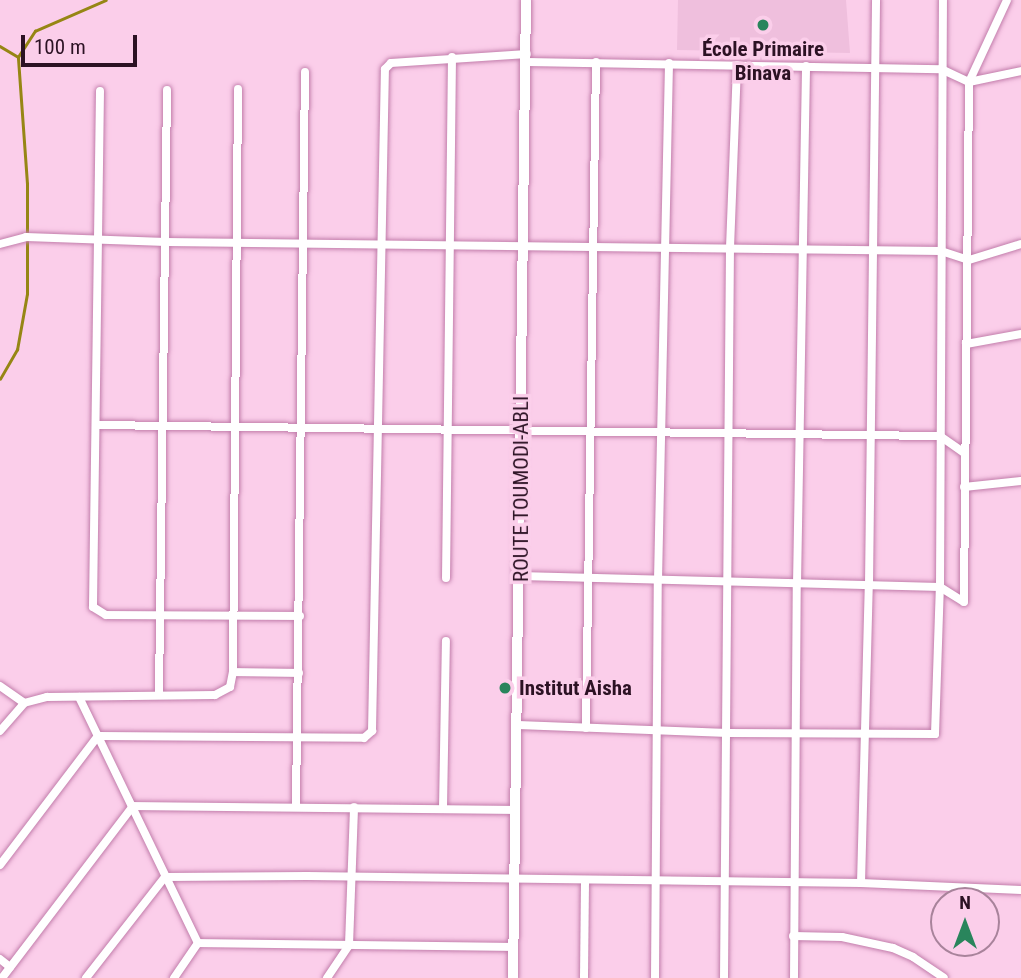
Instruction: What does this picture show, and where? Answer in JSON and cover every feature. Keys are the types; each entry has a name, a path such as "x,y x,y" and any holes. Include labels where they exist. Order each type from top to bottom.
{"street":[{"name":"ROUTE TOUMODI-ABLI","path":"513,978 526,0"},
{"path":"861,883 869,584 873,67 876,0"},
{"path":"518,725 728,733 935,734 940,587 943,0"},
{"path":"520,576 940,587 964,602 969,82 1007,0"},
{"path":"446,578 452,57"},
{"path":"98,736 364,738 374,727 385,69 391,63 452,57 941,69 969,82 1021,71"},
{"path":"586,728 596,62"},
{"path":"655,978 658,580 669,63"},
{"path":"724,978 730,248 737,65"},
{"path":"794,978 797,584 806,66"},
{"path":"296,807 305,72"},
{"path":"0,731 24,703 47,697 222,694 230,687 233,672 238,89"},
{"path":"100,90 93,607 106,615 300,616"},
{"path":"159,693 165,425 167,90"},
{"path":"0,244 26,237 166,242 523,244 941,251 969,260 1021,244"},
{"path":"966,344 1021,334"},
{"path":"96,425 521,428 940,436 964,453"},
{"path":"964,487 1021,481"},
{"path":"443,808 446,640"},
{"path":"233,672 299,673"},
{"path":"0,686 24,703"},
{"path":"79,697 198,943"},
{"path":"0,865 98,736"},
{"path":"133,806 515,810"},
{"path":"2,978 133,806"},
{"path":"327,978 349,945 354,807"},
{"path":"165,877 515,878 795,885 861,883 1021,890"},
{"path":"86,978 165,877"},
{"path":"584,978 585,881"},
{"path":"793,936 842,937 893,948 913,957 944,978"},
{"path":"198,943 513,947"},
{"path":"174,978 198,943"},
{"path":"0,959 10,967"}],"shaded area":[{"name":"École Primaire Binava","path":"678,0 846,0 850,53 677,50"}],"waterway":[{"path":"0,379 17,350 27,294 27,184 18,57 35,31 106,0"},
{"path":"0,46 18,57"}],"place":[{"name":"École Primaire Binava","path":"763,25"},
{"name":"Institut Aisha","path":"505,688"}]}
